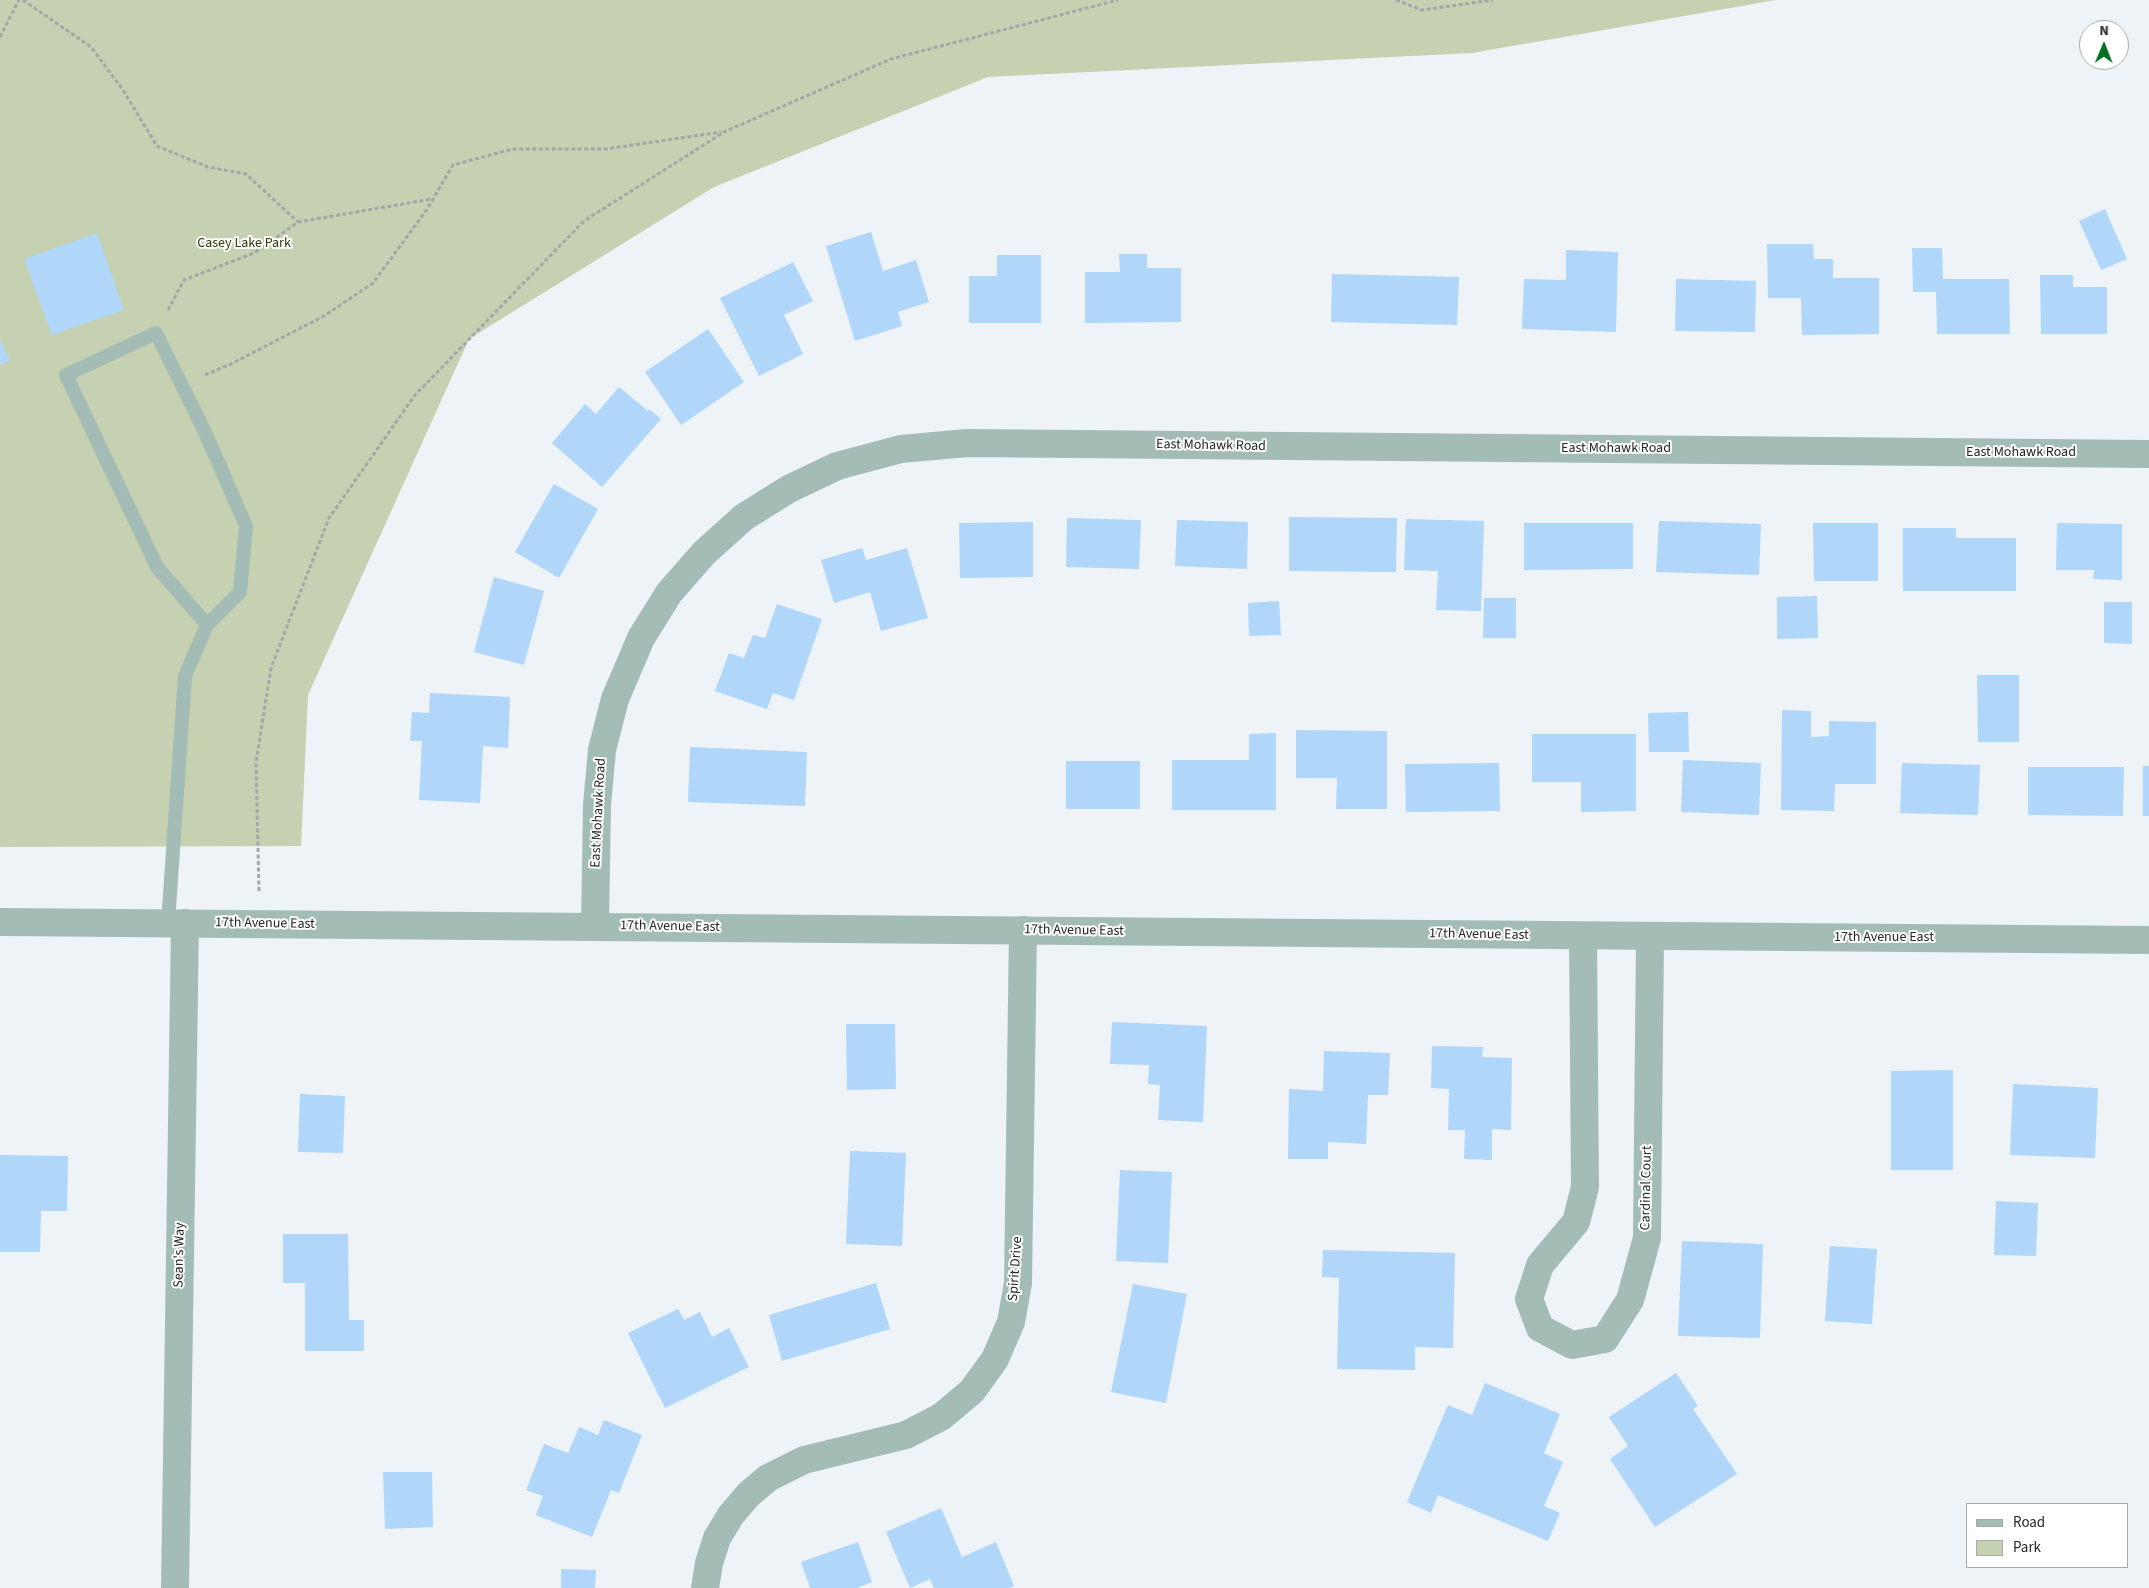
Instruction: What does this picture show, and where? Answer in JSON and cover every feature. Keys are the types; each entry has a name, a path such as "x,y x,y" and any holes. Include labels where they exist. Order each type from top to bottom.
{"street":[{"name":"East Mohawk Road","path":"595,926 597,805 602,750 615,699 641,638 669,593 704,552 744,518 789,489 837,466 901,449 967,443 2149,454"},
{"name":"17th Avenue East","path":"0,922 2149,940"},
{"name":"Sean's Way","path":"175,1588 176,923"},
{"name":"Spirit Drive","path":"706,1588 709,1563 718,1538 731,1515 748,1495 768,1478 804,1460 893,1440 941,1417 972,1391 995,1359 1011,1322 1018,1283 1022,930"},
{"name":"Cardinal Court","path":"1582,936 1586,1187 1576,1222 1540,1265 1529,1298 1540,1328 1572,1345 1605,1339 1630,1300 1647,1238 1650,936"}],"lane":[{"path":"176,923 185,676 207,625 240,592 246,526 182,385 156,333 66,375 157,567 207,625"}],"path":[{"path":"0,37 21,0 91,47 123,90 157,146 208,168 246,174 298,222"},
{"path":"260,924 256,762 271,668 330,518 415,395 584,221 724,132 891,59 1118,0"},
{"path":"1396,0 1422,10 1493,0"},
{"path":"182,385 233,363 324,316 373,283 433,199 453,164 513,149 606,149 724,132"},
{"path":"156,333 184,280 254,252 298,222 433,199"}],"green space":[{"name":"Casey Lake Park","path":"0,0 1776,0 1472,53 988,77 714,187 469,339 308,695 301,846 0,847"}],"building":[{"path":"2105,209 2127,259 2101,270 2079,221"},
{"path":"871,232 883,271 916,260 929,302 898,312 902,326 855,341 826,246"},
{"path":"97,233 124,310 52,335 24,259"},
{"path":"1767,244 1813,244 1814,259 1833,259 1833,278 1879,278 1879,334 1802,335 1801,298 1768,298"},
{"path":"1912,248 1942,248 1943,279 2009,279 2010,334 1937,334 1936,292 1913,292"},
{"path":"1566,250 1618,252 1616,332 1522,329 1524,279 1566,280"},
{"path":"1119,254 1147,254 1147,268 1181,268 1181,322 1085,323 1085,272 1120,272"},
{"path":"997,255 1041,255 1041,323 969,323 969,276 997,276"},
{"path":"793,262 813,301 784,315 803,354 759,376 720,298"},
{"path":"1332,274 1459,277 1457,325 1331,322"},
{"path":"2040,275 2073,275 2073,287 2107,287 2107,334 2041,334"},
{"path":"1676,279 1756,281 1755,332 1675,331"},
{"path":"708,329 744,382 681,425 645,372"},
{"path":"0,340 10,360 0,365"},
{"path":"619,387 648,411 649,409 661,419 602,487 552,443 585,404 596,414"},
{"path":"554,484 598,509 559,578 515,552"},
{"path":"1289,517 1397,518 1396,572 1289,571"},
{"path":"1067,518 1141,520 1139,569 1066,567"},
{"path":"1406,519 1484,521 1481,611 1436,610 1438,571 1404,570"},
{"path":"1177,520 1248,522 1247,569 1175,566"},
{"path":"1659,521 1761,524 1759,575 1656,572"},
{"path":"1033,522 1033,577 960,578 959,523"},
{"path":"1524,523 1633,523 1633,569 1524,570"},
{"path":"1813,523 1878,523 1878,581 1814,581"},
{"path":"2057,523 2122,524 2122,580 2093,579 2094,570 2056,570"},
{"path":"1903,528 1956,528 1956,538 2016,538 2016,591 1903,591"},
{"path":"862,548 866,560 907,548 928,618 881,631 870,592 834,603 821,560"},
{"path":"494,577 544,591 524,665 474,652"},
{"path":"1817,596 1818,638 1777,639 1777,597"},
{"path":"1484,598 1516,598 1516,638 1483,638"},
{"path":"1279,601 1281,635 1249,636 1248,603"},
{"path":"2104,602 2132,602 2132,644 2104,643"},
{"path":"777,604 822,619 794,700 773,693 767,709 715,691 729,653 744,658 753,635 765,638"},
{"path":"1977,675 2019,675 2019,742 1978,742"},
{"path":"430,693 510,697 508,748 483,746 480,803 419,800 422,741 410,741 412,712 429,713"},
{"path":"1782,710 1811,711 1811,737 1829,736 1829,721 1876,722 1876,784 1835,784 1834,811 1781,810"},
{"path":"1688,712 1689,752 1649,752 1648,713"},
{"path":"1296,730 1387,731 1387,809 1336,809 1337,778 1296,778"},
{"path":"1276,733 1276,810 1172,810 1172,760 1249,760 1249,734"},
{"path":"1532,734 1636,734 1636,811 1581,812 1581,782 1532,782"},
{"path":"690,747 807,752 805,806 688,802"},
{"path":"1683,760 1761,763 1759,815 1681,812"},
{"path":"1066,761 1140,761 1140,809 1066,809"},
{"path":"1499,763 1500,811 1406,812 1405,764"},
{"path":"1902,763 1980,765 1978,815 1900,813"},
{"path":"2143,766 2149,766 2149,816 2143,816"},
{"path":"2028,767 2124,767 2123,816 2028,815"},
{"path":"1112,1022 1207,1026 1203,1122 1158,1120 1160,1085 1148,1084 1149,1065 1110,1064"},
{"path":"846,1024 895,1024 896,1089 847,1090"},
{"path":"1432,1046 1483,1047 1482,1057 1512,1058 1511,1130 1492,1129 1492,1160 1464,1159 1465,1130 1448,1130 1449,1089 1431,1088"},
{"path":"1324,1051 1390,1053 1388,1095 1368,1095 1366,1144 1328,1142 1328,1159 1288,1159 1289,1089 1323,1091"},
{"path":"1953,1070 1953,1170 1891,1170 1891,1071"},
{"path":"2013,1084 2098,1088 2095,1158 2010,1155"},
{"path":"300,1094 345,1096 343,1153 298,1152"},
{"path":"850,1151 906,1153 902,1246 846,1244"},
{"path":"0,1155 68,1156 67,1211 41,1211 40,1252 0,1252"},
{"path":"1120,1170 1172,1172 1168,1263 1116,1261"},
{"path":"1996,1201 2038,1203 2036,1256 1994,1255"},
{"path":"283,1234 348,1234 349,1320 364,1320 364,1351 305,1351 305,1283 283,1283"},
{"path":"1682,1241 1763,1244 1760,1338 1678,1336"},
{"path":"1830,1246 1877,1249 1872,1324 1825,1321"},
{"path":"1323,1250 1455,1253 1453,1348 1415,1347 1415,1370 1337,1369 1339,1278 1322,1277"},
{"path":"876,1283 890,1329 782,1361 769,1315"},
{"path":"1133,1284 1187,1294 1166,1403 1111,1392"},
{"path":"678,1309 684,1320 700,1312 712,1337 729,1328 749,1367 665,1408 628,1333"},
{"path":"1676,1373 1698,1406 1693,1409 1737,1474 1655,1527 1610,1459 1628,1446 1609,1417"},
{"path":"1485,1383 1560,1414 1544,1453 1563,1462 1544,1506 1560,1513 1548,1541 1438,1495 1431,1513 1407,1502 1448,1405 1472,1415"},
{"path":"604,1420 642,1435 619,1493 611,1490 592,1537 536,1515 543,1496 526,1490 544,1444 568,1453 579,1427 598,1435"},
{"path":"383,1472 432,1472 433,1527 385,1529"},
{"path":"941,1508 962,1557 996,1542 1014,1586 1009,1588 934,1588 930,1579 910,1588 886,1532"},
{"path":"858,1542 872,1582 857,1588 810,1588 801,1562"},
{"path":"561,1569 596,1570 595,1588 561,1588"}]}
